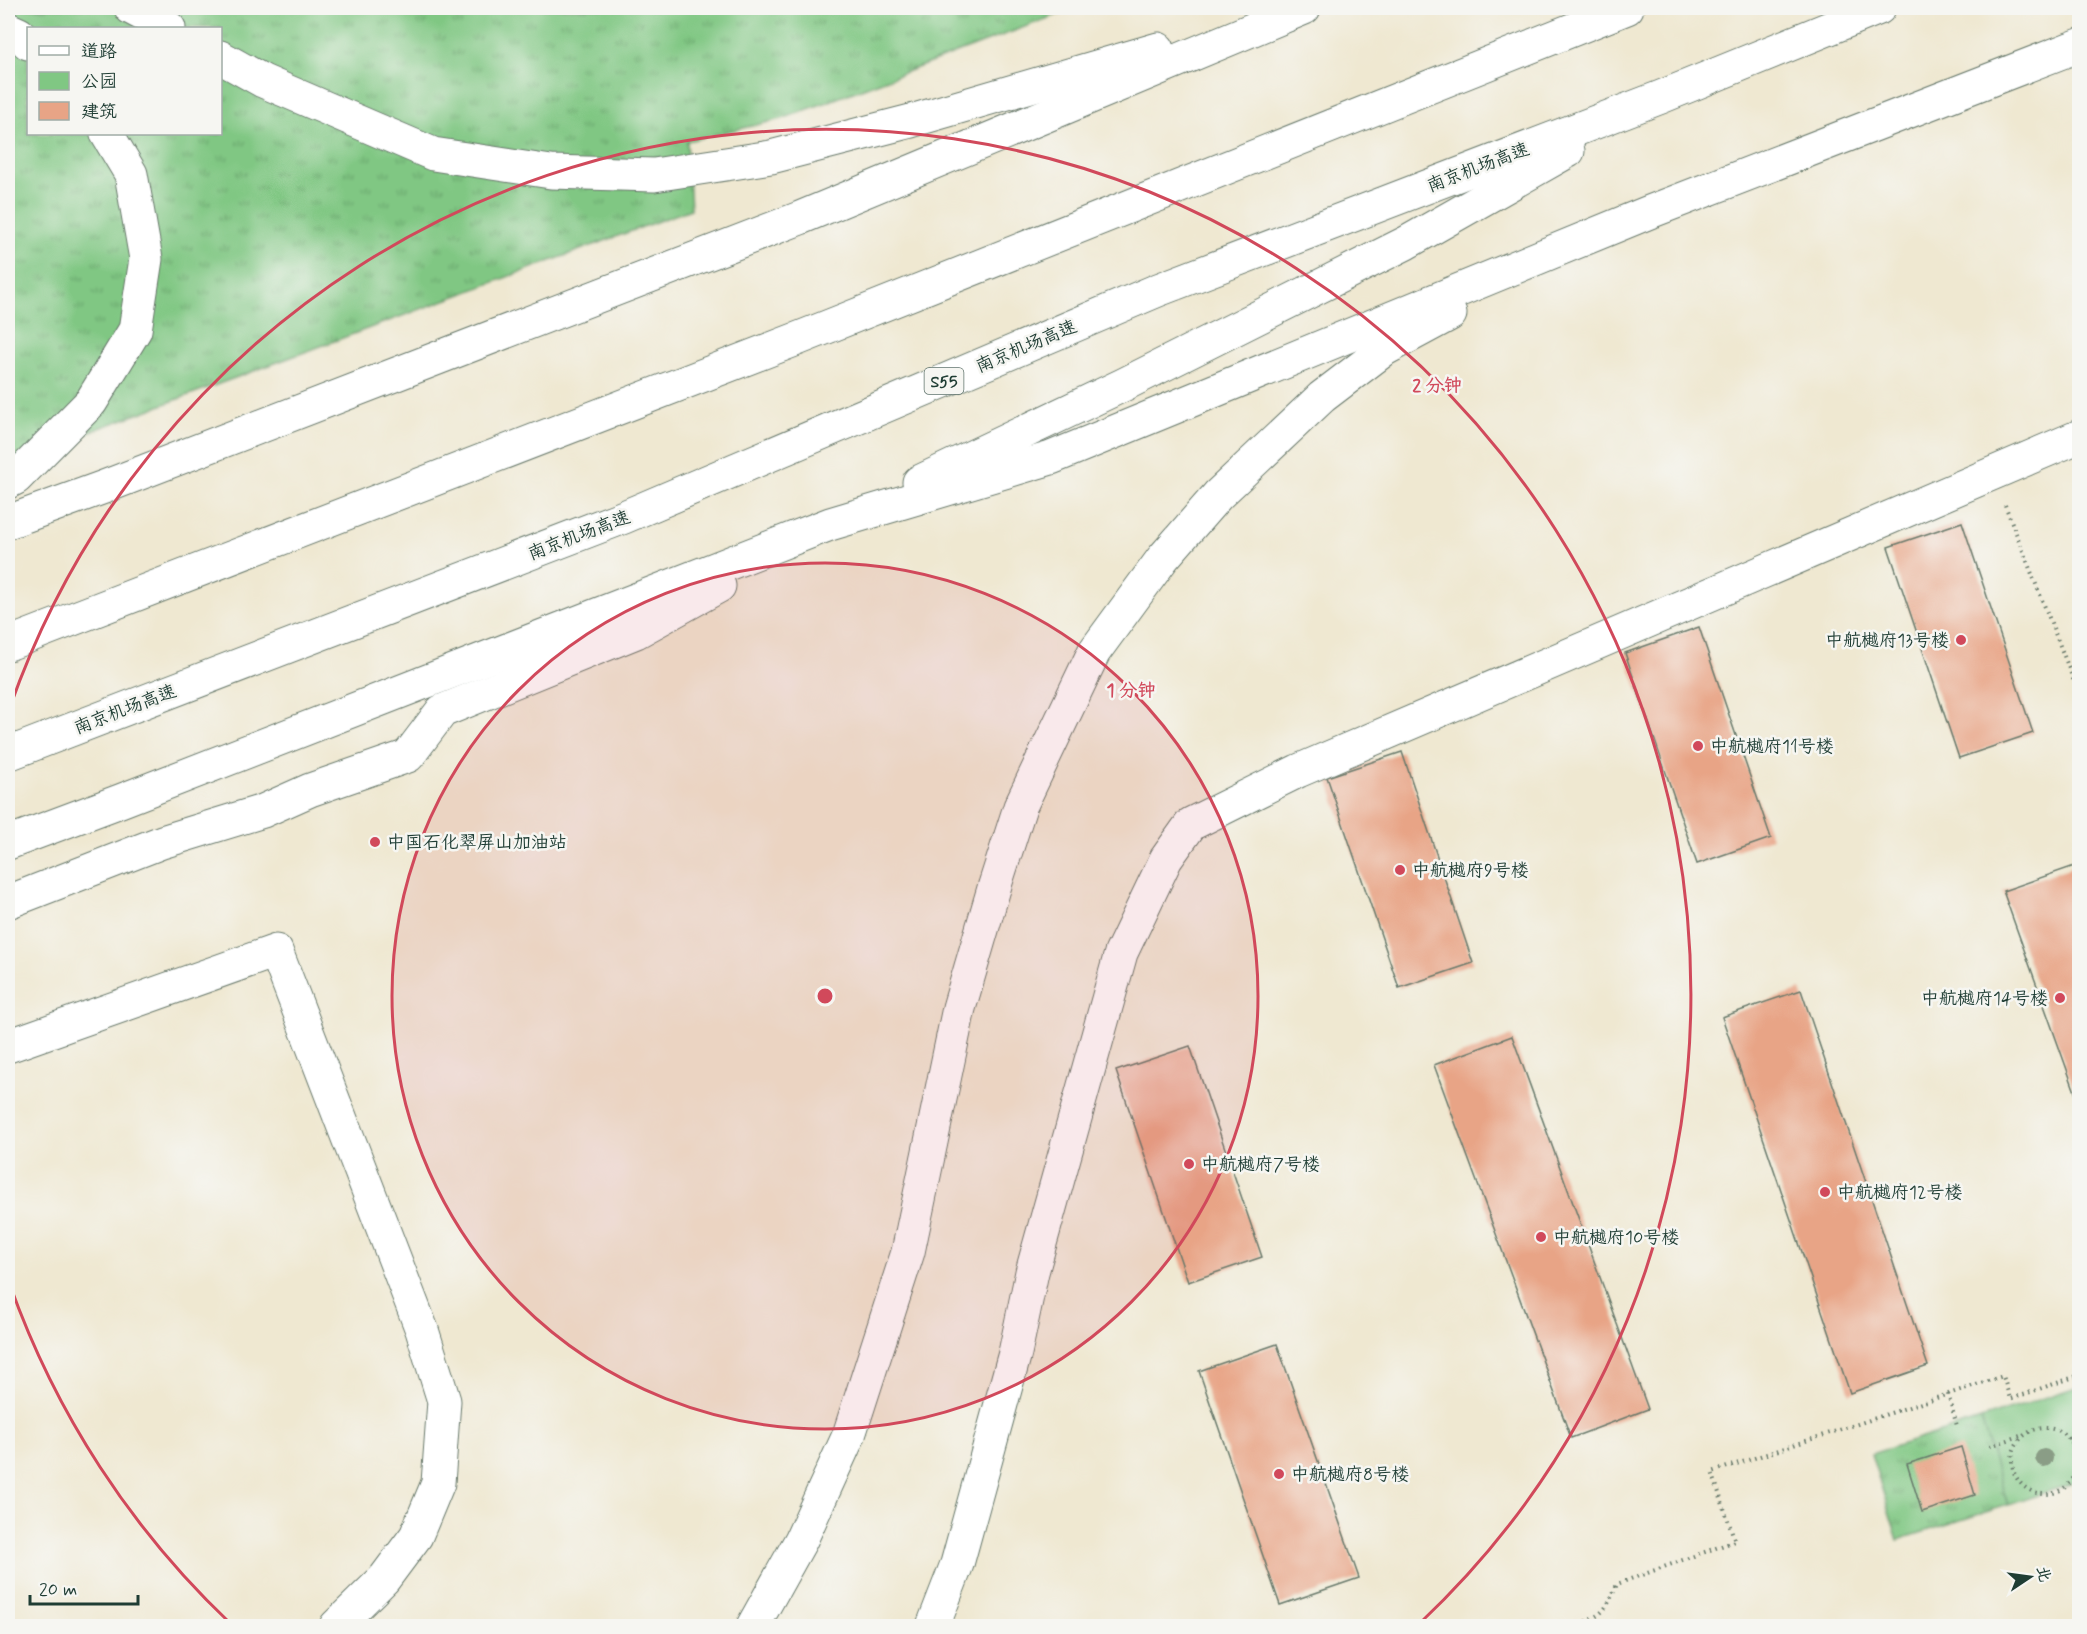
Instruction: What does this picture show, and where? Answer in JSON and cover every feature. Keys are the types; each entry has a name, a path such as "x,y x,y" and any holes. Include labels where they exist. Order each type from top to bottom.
{"main road":[{"path":"131,8 167,27"},
{"path":"222,58 262,81 433,154 551,172 654,175 771,157 911,122 1298,8"},
{"path":"8,522 800,218 1304,8"},
{"path":"8,644 797,339 1627,8"},
{"name":"南京机场高速","path":"8,754 624,517 1158,290 1661,97 1879,8"},
{"path":"8,29 19,34 27,42"},
{"path":"8,843 830,524 1051,458 1647,213 2079,45"},
{"path":"8,902 162,842 263,811 310,790 408,756 442,711 636,632 830,524 1123,386 1406,243 1661,97"},
{"path":"8,482 16,478 91,402 135,330 146,259 131,174 108,135"},
{"path":"753,1626 801,1540 849,1435 908,1252 959,1008 995,885 1020,807 1094,652 1162,558 1218,495 1322,397 1385,348 1647,213"},
{"path":"933,1626 957,1564 1015,1353 1032,1272 1121,953 1166,859 1191,824 1298,771 2079,436"},
{"path":"8,1046 276,951 422,1330 444,1401 438,1483 416,1536 384,1579 336,1626"}],"path":[{"path":"1992,473 2079,697"},
{"path":"1574,1626 1598,1617 1610,1602 1617,1584 1735,1541 1712,1472 2003,1376 2010,1399 2079,1375"},
{"path":"1948,1394 1957,1426"},
{"path":"1990,1446 2035,1430 2047,1428 2058,1430 2074,1445 2078,1455 2078,1466 2074,1477 2059,1492 2048,1494 2028,1490 2014,1473 2013,1452 2025,1434"},
{"path":"2068,1438 2079,1434"}],"green space":[{"path":"8,8 1075,8 782,119 687,141 691,209 8,462"},
{"path":"2079,1386 2079,1481 2008,1505 1981,1419"},
{"path":"1981,1419 2008,1505 1898,1540 1871,1454"}],"building":[{"name":"中航樾府13号楼","path":"1962,522 2033,733 1959,758 1888,547"},
{"name":"中航樾府11号楼","path":"1699,627 1771,838 1697,864 1625,653"},
{"name":"中航樾府9号楼","path":"1402,752 1473,963 1399,988 1327,777"},
{"name":"中航樾府14号楼","path":"2080,864 2080,1103 2079,1103 2003,891"},
{"name":"中航樾府12号楼","path":"1801,990 1928,1366 1850,1393 1722,1017"},
{"name":"中航樾府10号楼","path":"1512,1036 1648,1409 1571,1438 1434,1065"},
{"name":"中航樾府7号楼","path":"1190,1046 1262,1257 1188,1282 1116,1071"},
{"name":"中航樾府8号楼","path":"1277,1344 1359,1578 1280,1605 1199,1371"},
{"path":"1961,1447 1975,1495 1922,1512 1907,1464"}],"place":[{"name":"中航樾府13号楼","path":"1961,640"},
{"name":"中航樾府11号楼","path":"1698,746"},
{"name":"中国石化翠屏山加油站","path":"375,842"},
{"name":"中航樾府9号楼","path":"1400,870"},
{"name":"中航樾府14号楼","path":"2060,998"},
{"name":"中航樾府7号楼","path":"1189,1164"},
{"name":"中航樾府12号楼","path":"1825,1192"},
{"name":"中航樾府10号楼","path":"1541,1237"},
{"name":"中航樾府8号楼","path":"1279,1474"}]}
